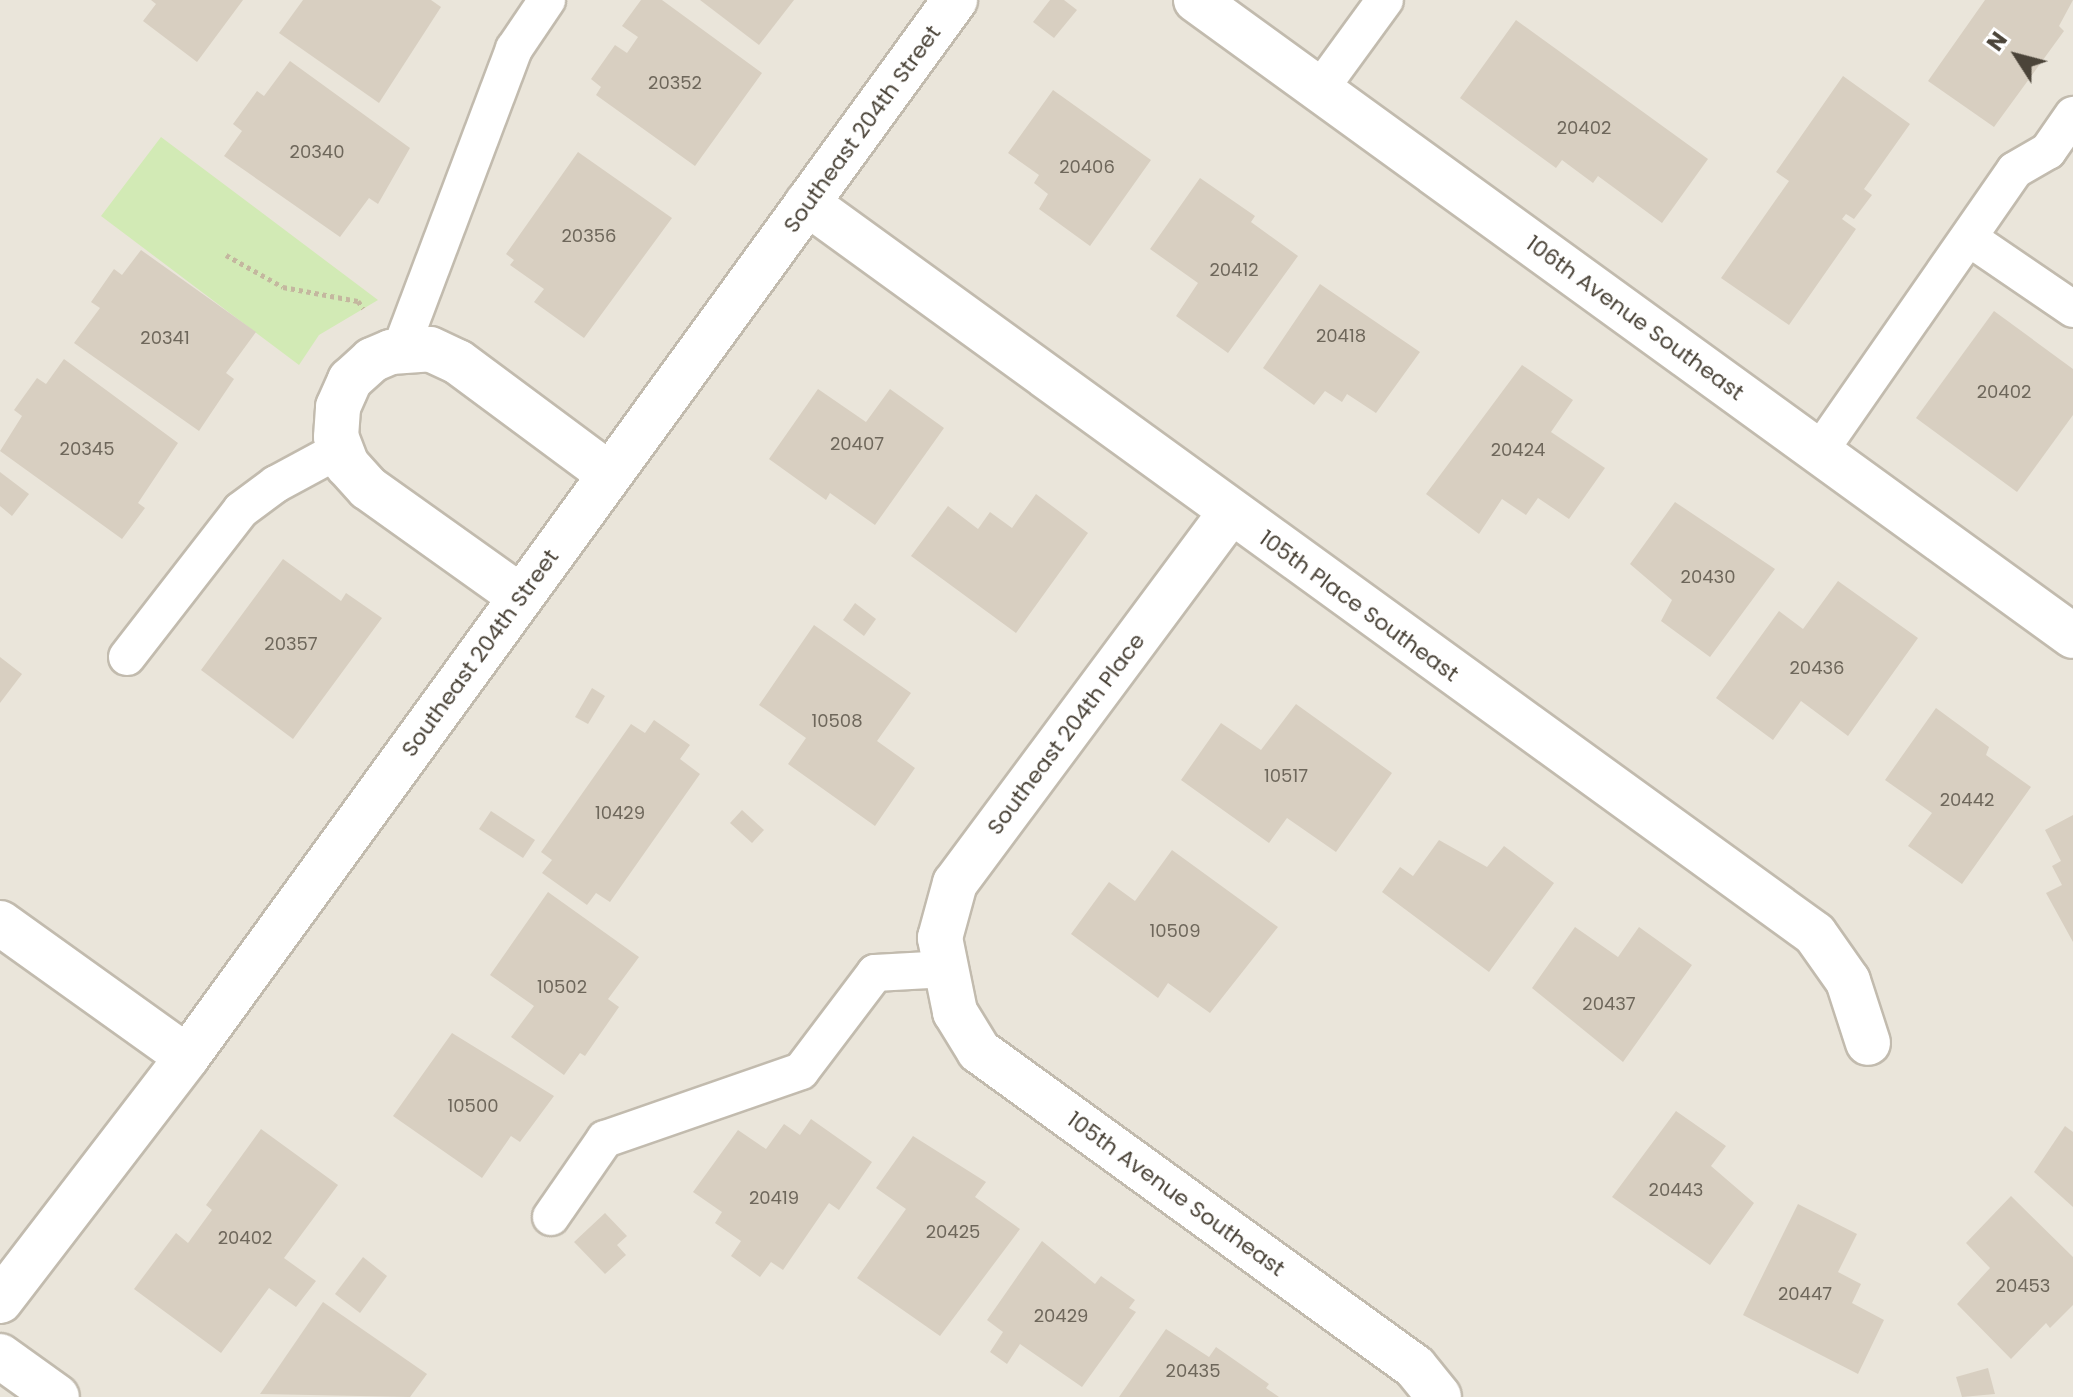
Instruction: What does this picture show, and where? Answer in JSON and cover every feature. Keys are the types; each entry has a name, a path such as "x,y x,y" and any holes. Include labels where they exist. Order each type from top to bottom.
{"street":[{"name":"Southeast 204th Street","path":"0,1301 187,1057 955,0"},
{"name":"106th Avenue Southeast","path":"1196,0 2073,636"},
{"name":"105th Place Southeast","path":"807,203 1230,513 1815,934 1848,981 1868,1043"},
{"path":"521,597 368,488 347,465 341,449 338,407 350,380 372,360 396,350 430,349 458,362 610,475"},
{"name":"Southeast 204th Place","path":"947,969 940,938 955,883 1230,513"},
{"path":"0,923 187,1057"},
{"name":"105th Avenue Southeast","path":"947,969 955,1012 979,1051 1415,1367 1439,1397"},
{"path":"0,1356 57,1397"}],"lane":[{"path":"396,350 514,49 547,0"},
{"path":"1320,89 1385,0"},
{"path":"1819,452 2015,170 2048,151 2073,115"},
{"path":"1969,238 2073,309"},
{"path":"127,657 241,510 276,484 341,449"},
{"path":"551,1217 605,1139 801,1071 875,973 947,969"}],"path":[{"path":"226,255 283,287 358,301 396,350"}],"shaded area":[{"path":"0,0 2073,0 2073,1397 0,1397"}],"green space":[{"path":"161,137 378,300 319,335 299,365 101,216"}],"building":[{"path":"151,0 243,0 197,62 143,21 156,4"},
{"path":"303,0 431,0 441,7 379,103 279,33"},
{"path":"641,0 662,0 762,73 695,166 596,95 601,87 591,79 615,45 627,53 638,37 622,26"},
{"path":"700,0 794,0 759,45"},
{"path":"1050,0 1064,0 1077,10 1054,38 1033,22"},
{"path":"1985,0 2073,0 2059,26 2064,31 1994,127 1928,81"},
{"path":"1516,20 1708,159 1662,223 1598,176 1593,183 1562,160 1556,168 1460,98"},
{"path":"290,61 410,148 378,204 369,198 340,237 224,156 242,131 233,124 257,91 264,96"},
{"path":"1843,76 1910,124 1864,189 1872,195 1854,219 1846,214 1842,219 1856,229 1789,325 1721,278 1789,181 1776,172"},
{"path":"1053,90 1151,160 1090,246 1039,209 1048,194 1034,183 1039,175 1008,153"},
{"path":"578,152 672,218 584,338 534,302 544,289 510,265 514,260 506,254"},
{"path":"1200,178 1255,216 1251,222 1298,256 1228,353 1176,316 1198,283 1150,249"},
{"path":"141,250 256,332 226,373 234,379 199,431 74,343 100,308 91,302 114,269 122,275"},
{"path":"1320,284 1420,352 1376,413 1347,394 1342,402 1325,391 1314,405 1263,368"},
{"path":"1994,311 2073,369 2073,415 2017,492 1916,418"},
{"path":"64,359 178,443 138,503 145,508 122,539 0,451 22,416 14,410 37,378 46,384"},
{"path":"1522,365 1573,400 1551,432 1605,468 1569,519 1538,498 1526,515 1502,499 1479,534 1426,494"},
{"path":"818,389 866,422 890,389 944,428 875,525 830,493 826,500 769,459"},
{"path":"0,472 29,494 12,516 0,506"},
{"path":"1036,494 1088,533 1016,633 911,556 948,506 978,529 990,512 1012,528"},
{"path":"1675,502 1775,569 1710,657 1661,621 1672,600 1630,564"},
{"path":"283,559 341,601 346,593 382,618 293,739 201,670"},
{"path":"1838,581 1918,638 1848,736 1801,701 1773,740 1716,698 1779,611 1803,629"},
{"path":"855,603 876,619 864,636 843,620"},
{"path":"814,625 911,693 877,741 915,768 875,826 788,764 806,738 759,705"},
{"path":"0,657 22,674 0,703"},
{"path":"592,688 605,696 588,724 575,717"},
{"path":"1296,704 1392,773 1336,852 1287,818 1269,843 1181,780 1221,723 1261,750"},
{"path":"1936,708 1989,747 1986,755 2031,787 1962,884 1908,846 1932,813 1885,780"},
{"path":"654,720 690,745 680,759 700,774 610,902 596,893 587,905 542,873 552,860 541,852 631,724 645,733"},
{"path":"742,810 764,830 752,843 730,823"},
{"path":"491,811 535,840 523,858 479,829"},
{"path":"2073,815 2073,942 2046,893 2062,885 2052,866 2061,861 2045,830"},
{"path":"1439,840 1487,867 1504,846 1554,883 1489,972 1382,892 1400,867 1413,876"},
{"path":"1172,850 1278,927 1210,1013 1168,983 1158,998 1071,934 1109,882 1135,901"},
{"path":"548,892 639,957 608,999 619,1007 585,1056 580,1053 564,1075 511,1037 534,1006 490,975"},
{"path":"1575,927 1618,957 1639,927 1692,965 1623,1062 1532,988"},
{"path":"452,1033 554,1096 520,1142 511,1136 482,1178 393,1116"},
{"path":"1676,1111 1726,1146 1711,1166 1754,1203 1710,1265 1612,1197"},
{"path":"811,1119 872,1162 839,1210 829,1203 783,1270 771,1262 760,1277 731,1256 741,1241 715,1223 722,1212 693,1192 738,1130 766,1149 784,1124 800,1135"},
{"path":"2065,1126 2073,1132 2073,1207 2034,1172"},
{"path":"261,1129 338,1185 284,1258 316,1281 296,1307 269,1288 221,1353 134,1289 176,1233 188,1243 212,1210 206,1205"},
{"path":"913,1136 986,1182 975,1197 1020,1229 940,1336 857,1278 906,1209 876,1188"},
{"path":"2011,1196 2073,1257 2073,1305 2050,1328 2046,1323 2011,1359 1957,1304 1990,1268 1966,1243"},
{"path":"1798,1204 1857,1234 1838,1272 1861,1284 1852,1303 1884,1320 1858,1374 1743,1315"},
{"path":"605,1213 627,1236 617,1245 626,1255 605,1274 574,1242"},
{"path":"1042,1241 1095,1284 1101,1276 1135,1300 1129,1308 1136,1312 1082,1387 1020,1344 1007,1364 990,1352 1003,1332 987,1320"},
{"path":"363,1257 387,1276 360,1313 335,1294"},
{"path":"323,1302 427,1374 410,1397 260,1394"},
{"path":"1166,1329 1209,1357 1216,1347 1269,1384 1266,1388 1279,1397 1119,1397"},
{"path":"1988,1368 1995,1394 1962,1397 1956,1377"}]}
